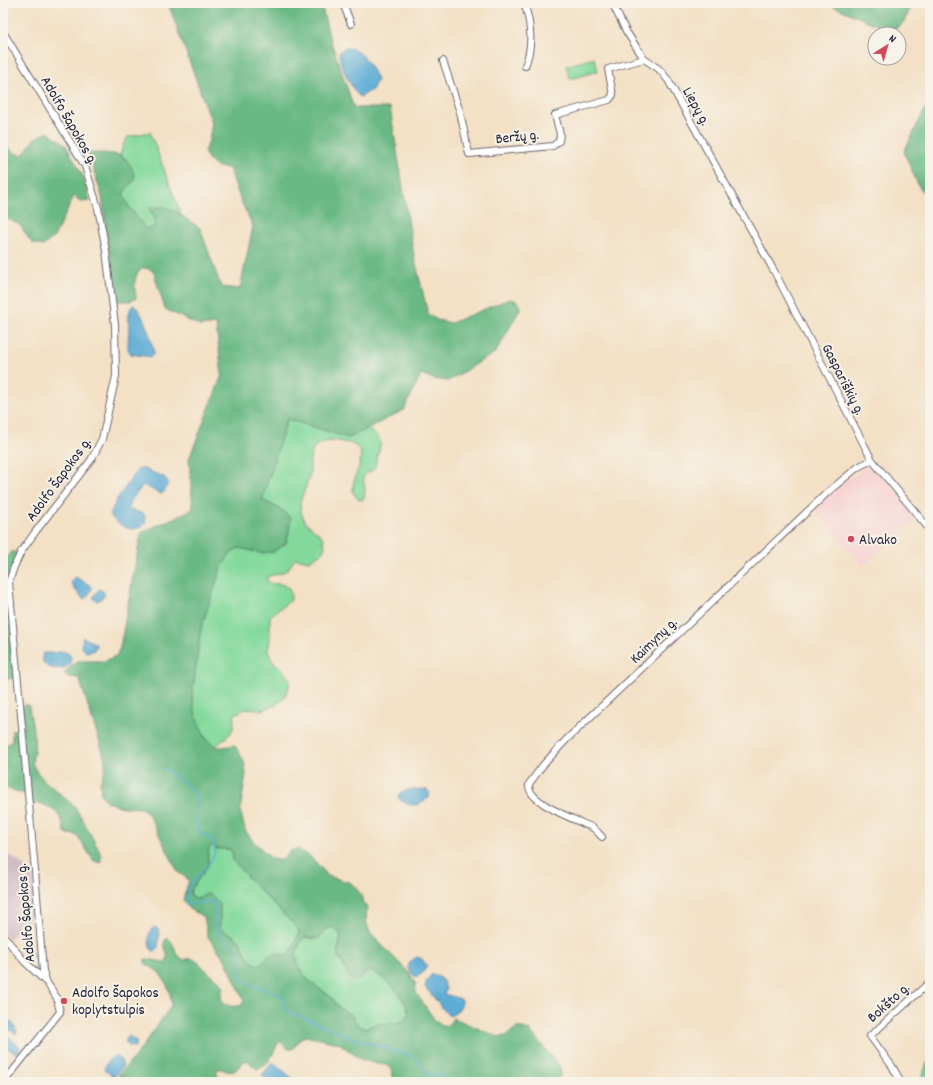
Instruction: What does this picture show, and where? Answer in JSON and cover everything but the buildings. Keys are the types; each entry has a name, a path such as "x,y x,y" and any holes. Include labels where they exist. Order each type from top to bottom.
{"street":[{"path":"343,3 351,24"},
{"path":"524,3 528,14 530,39 528,57 525,66"},
{"name":"Liepų g.","path":"612,3 626,31 644,60 659,69 668,80 751,229"},
{"name":"Adolfo Šapokos g.","path":"3,32 85,166 100,215 106,251 115,325 116,376 102,439 91,460 21,552 14,566 9,582 36,871 43,971 47,983 57,998 60,1012 4,1082"},
{"name":"Beržų g.","path":"443,61 460,112 469,154 553,146 559,141 560,134 556,115 609,100 613,95 608,69 644,60"},
{"name":"Gaspariškių g.","path":"751,229 872,460 930,530"},
{"name":"Kaimynų g.","path":"602,837 594,829 560,813 542,802 532,793 528,787 529,784 543,765 566,740 829,491 858,467 872,460"},
{"path":"3,935 24,961 47,983"},
{"name":"Bokšto g.","path":"901,1082 892,1066 870,1036 930,982"}],"shaded area":[{"path":"869,464 872,464 918,518 863,566 813,509 834,490"},
{"path":"10,855 25,867 34,880 35,914 9,939 3,933 3,861"}],"green space":[{"path":"168,3 321,3 329,36 354,108 390,108 414,256 428,314 437,320 451,323 509,299 519,303 520,309 496,352 448,381 434,379 421,374 404,410 349,438 287,419 262,500 282,510 291,518 286,543 273,552 261,553 239,548 229,555 221,568 201,628 192,696 196,717 206,739 216,747 234,745 244,762 246,774 240,810 245,830 252,840 271,858 277,860 283,860 290,851 298,849 312,858 328,876 351,883 360,893 367,909 366,921 370,933 410,974 415,982 416,993 436,1022 447,1026 454,1018 498,1037 506,1036 516,1028 523,1028 530,1031 560,1067 561,1075 554,1082 393,1082 391,1068 386,1065 360,1059 339,1043 305,1036 300,1039 293,1049 288,1049 281,1042 279,1042 268,1062 257,1069 247,1060 234,1071 217,1069 220,1082 131,1082 125,1077 118,1076 141,1049 171,1006 169,992 163,977 160,973 145,963 145,959 166,962 167,956 164,944 165,940 168,938 181,958 184,960 191,958 219,981 223,988 221,997 224,1003 230,1006 239,1006 242,1005 244,1000 225,959 208,937 204,917 189,909 183,900 189,880 178,872 148,813 141,808 123,807 107,802 101,794 100,783 105,770 105,759 79,678 67,677 64,673 76,661 104,661 116,656 120,648 141,533 193,509 189,459 222,375 216,324 200,326 165,309 154,273 150,269 143,268 137,274 135,282 136,298 131,301 115,301 102,196 88,153 111,154 123,157 132,168 135,177 133,182 123,194 129,207 146,229 155,227 155,218 149,209 152,207 165,207 175,211 200,228 221,287 240,289 253,226 241,201 229,168 214,165 204,152 209,141 212,123","holes":["212,845 218,849 230,849 233,854 233,860 249,879 298,929 299,933 289,955 273,954 259,965 255,964 251,961 237,938 220,928 220,905 212,896 208,894 193,898 190,893 208,866 208,852","332,927 339,933 340,941 338,958 345,966 348,976 357,981 366,973 371,971 394,988 407,1008 409,1015 403,1022 378,1024 366,1028 360,1027 352,1016 338,1007 331,997 310,982 299,969 296,954 301,940 306,937 318,939 325,930"]},
{"path":"826,3 912,3 904,21 899,26 879,26"},
{"path":"594,58 598,71 570,79 566,66"},
{"path":"930,99 930,201 918,185 904,152"},
{"path":"48,132 65,144 83,176 90,201 81,202 74,196 54,237 43,246 32,243 20,225 6,218 3,221 3,143 14,153 23,155 34,139"},
{"path":"150,132 181,215 175,211 149,209 155,218 155,227 146,229 129,207 123,194 129,184 134,181 127,160 120,155 124,143 128,137"},
{"path":"287,419 349,438 366,429 378,437 380,443 379,451 376,458 375,467 363,476 365,491 364,499 359,500 353,493 354,482 361,457 357,447 344,442 332,441 321,443 314,447 310,457 310,475 300,502 301,512 305,522 323,537 325,546 323,552 309,561 296,558 287,570 267,577 267,581 271,584 286,586 291,595 291,600 270,616 270,640 268,650 272,661 281,668 290,680 289,687 284,698 274,706 261,710 253,708 246,709 235,714 231,733 216,747 206,739 196,717 192,696 201,628 221,568 229,555 239,548 261,553 273,552 286,543 289,531 282,510 262,500"},
{"path":"11,552 15,552 17,555 3,588 3,562"},
{"path":"6,593 8,594 14,678 3,680 3,596"},
{"path":"24,705 29,706 33,730 33,765 47,783 71,803 78,812 100,852 100,863 93,860 77,835 68,834 64,831 62,821 56,812 47,806 37,803 31,807 31,795 3,787 3,744 7,745 12,741 12,730 24,728 22,708"},
{"path":"212,845 218,849 230,849 233,854 233,860 249,879 298,929 299,933 289,955 285,956 278,954 259,966 255,964 251,961 236,938 222,931 217,913 207,894 193,898 190,893 208,866 208,852"},
{"path":"332,927 340,934 337,951 348,976 360,979 366,972 371,971 394,988 407,1008 409,1015 403,1022 378,1024 366,1028 360,1027 352,1016 338,1007 331,997 310,982 299,969 296,954 301,940 306,937 314,939 325,930"},
{"path":"930,1060 930,1082 920,1082 927,1063"}],"water":[{"path":"345,48 361,54 369,64 377,80 372,90 360,97 350,84 340,59 340,52"},
{"path":"134,305 141,314 150,336 154,354 151,357 131,354 128,349 129,313 131,307"},
{"path":"141,468 164,477 168,481 167,487 161,494 143,485 130,502 128,509 144,514 146,522 141,527 131,529 119,524 111,517 110,514 117,499 138,469"},
{"path":"75,577 90,585 92,589 86,598 83,599 73,587 71,581"},
{"path":"99,589 103,591 105,595 97,601 93,598"},
{"path":"83,637 96,644 93,651 86,652 81,647"},
{"path":"61,651 68,653 71,656 70,664 66,667 56,669 43,663 43,653 55,653"},
{"path":"411,789 427,790 430,795 423,802 416,805 407,804 399,799 398,795"},
{"path":"154,927 158,929 159,934 158,948 154,952 150,948 149,934"},
{"path":"417,957 422,959 427,966 423,973 417,977 413,975 408,968 410,962"},
{"path":"432,974 439,977 443,981 446,989 444,994 461,999 461,1007 451,1016 448,1015 425,987 427,980"},
{"path":"3,1016 13,1024 17,1031 16,1034 3,1026"},
{"path":"3,1032 21,1048 19,1051 15,1053 3,1045"},
{"path":"129,1036 137,1042 135,1047 129,1046 126,1043 126,1039"},
{"path":"115,1055 121,1060 123,1067 112,1078 110,1077 111,1074 105,1071 104,1068 110,1059"},
{"path":"272,1063 274,1063 296,1082 273,1082 265,1078 262,1075"}],"waterway":[{"path":"163,768 185,784 196,796 198,803 196,824 203,835 213,841 215,849 209,864 188,889 186,896 188,904 212,901 215,905 215,926 220,935 237,950 241,958 239,972 243,982 271,991 281,996 283,998 283,1008 287,1011 355,1039 412,1056 418,1061 430,1077 440,1074 448,1082"}],"place":[{"name":"Alvako","path":"851,539"},
{"name":"Adolfo Šapokos koplytstulpis","path":"64,1001"}]}
